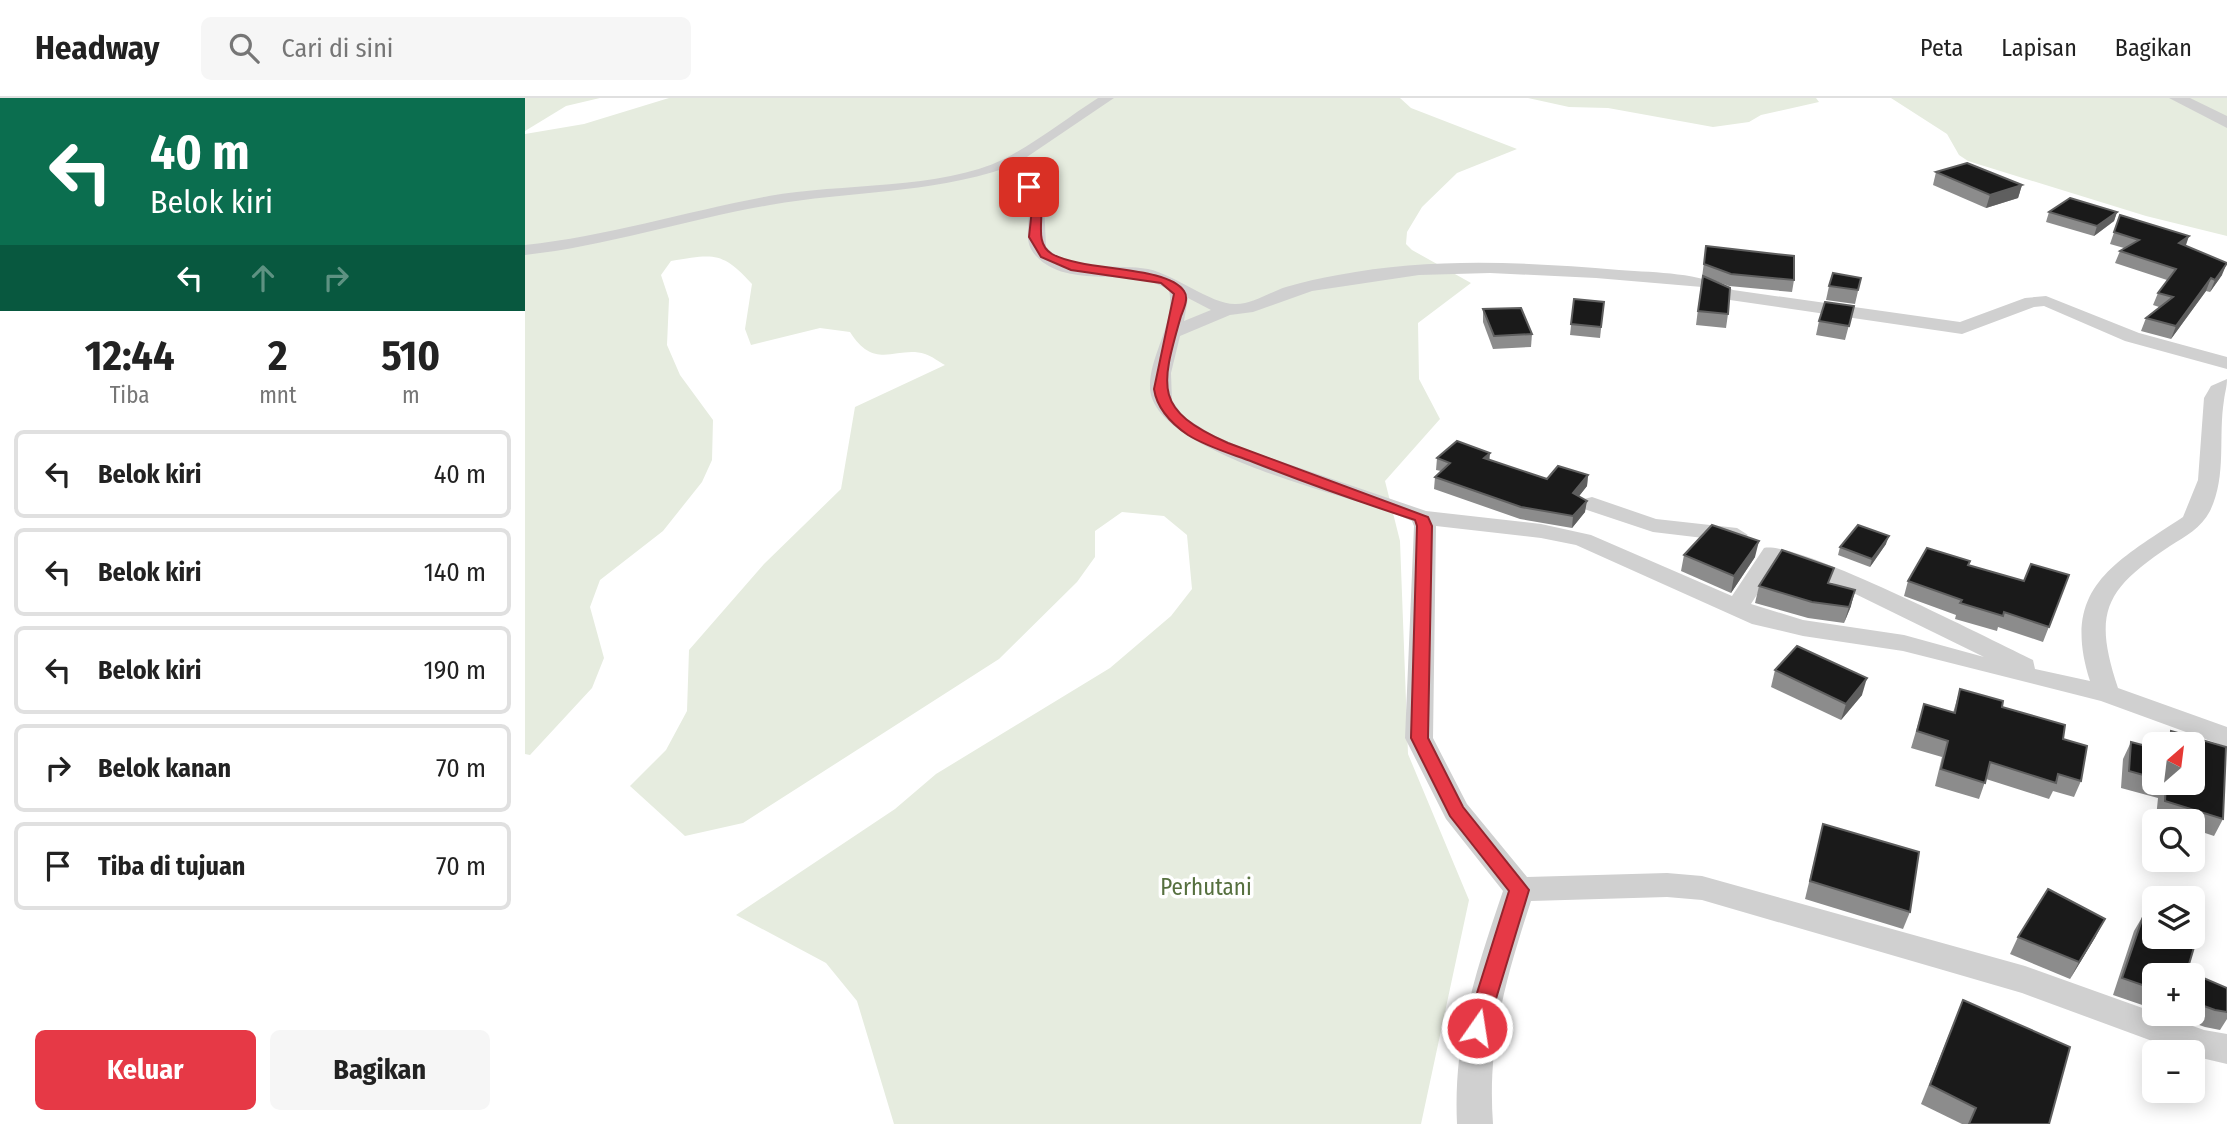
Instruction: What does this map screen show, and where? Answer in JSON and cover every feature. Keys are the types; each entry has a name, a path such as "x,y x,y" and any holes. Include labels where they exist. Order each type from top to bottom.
{"street":[{"path":"525,250 580,244 707,213 772,201 955,179 1009,163 1107,98"},
{"path":"2177,98 2227,123"},
{"path":"1009,163 1029,187 1038,209 1035,237 1044,255 1071,267 1144,275 1229,309"},
{"path":"1170,334 1229,309 1242,309 1304,288 1397,271 1509,268 1702,282 1714,284 1720,292 1730,295 1962,328 2031,302 2046,301 2132,337 2227,363"},
{"path":"1173,285 1181,300 1161,375 1162,401 1175,418 1195,433 1321,484 1421,517 1541,531 1583,540 1612,550 1736,609 1780,624 1879,638 2052,680 2107,694 2227,737"},
{"path":"2107,694 2091,641 2097,601 2107,584 2191,522 2200,511 2213,456 2214,398 2218,390 2227,385"},
{"path":"1592,504 1653,525 1686,531 1729,533 1772,553 1841,579 2052,680"},
{"path":"1421,517 1425,526 1419,738 1456,811 1519,890"},
{"path":"1736,609 1772,553"},
{"path":"1519,890 1667,886 1702,888 2025,980 2204,1045 2227,1049"},
{"path":"1475,1124 1472,1096 1475,1039 1481,1007 1519,890"}],"green space":[{"path":"525,98 600,98 566,106 525,131"},
{"name":"Perhutani","path":"669,98 1400,98 1411,108 1517,149 1457,173 1422,207 1407,232 1406,244 1412,250 1471,283 1418,323 1419,379 1440,419 1385,481 1400,541 1408,754 1469,900 1421,1124 894,1124 857,1001 826,963 736,915 895,809 936,774 1110,668 1171,616 1192,589 1187,535 1164,516 1122,512 1095,531 1095,557 1077,582 999,659 743,823 685,836 630,786 666,750 687,711 689,650 764,564 841,489 855,407 945,365 928,355 915,352 877,354 859,344 850,332 820,328 751,345 745,329 752,284 725,260 708,256 671,261 661,275 669,299 667,345 680,375 713,420 712,460 702,482 663,531 600,580 590,607 604,658 592,688 530,755 525,754 525,134 584,124"},
{"path":"1528,98 1816,98 1819,102 1761,115 1749,122 1713,127 1608,108 1569,107"},
{"path":"1891,98 2227,98 2227,236 2146,216 1968,161 1959,155 1947,134"}],"building":[{"path":"1967,163 2022,185 1990,195 1936,172"},
{"path":"2070,198 2117,212 2097,226 2049,212"},
{"path":"2120,215 2189,236 2179,243 2227,263 2215,280 2211,278 2176,326 2146,318 2173,297 2158,293 2176,269 2120,251 2139,240 2114,232"},
{"path":"1706,246 1794,256 1794,280 1731,274 1704,264"},
{"path":"1833,273 1861,278 1858,290 1829,286"},
{"path":"1703,276 1730,288 1728,314 1698,311"},
{"path":"1574,299 1604,302 1601,327 1571,324"},
{"path":"1825,302 1854,306 1849,326 1819,321"},
{"path":"1521,308 1532,334 1494,336 1483,309"},
{"path":"1457,441 1490,453 1484,458 1547,479 1558,466 1588,475 1573,493 1587,501 1573,516 1521,507 1435,477 1450,463 1437,458"},
{"path":"1712,525 1759,541 1734,576 1684,555"},
{"path":"1858,525 1889,536 1872,559 1840,547"},
{"path":"1927,548 1970,561 1968,565 2024,581 2031,564 2069,575 2049,627 2004,612 2003,616 1960,603 1962,600 1908,581"},
{"path":"1782,550 1834,568 1828,583 1855,590 1849,607 1812,602 1759,586"},
{"path":"1797,646 1867,678 1846,704 1775,670"},
{"path":"1960,689 2003,701 2002,707 2065,725 2063,739 2087,746 2081,781 2058,774 2056,783 1990,762 1985,783 1941,769 1948,741 1917,731 1924,704 1955,713"},
{"path":"2205,741 2226,747 2223,819 2205,813 2205,809 2191,809 2165,801 2165,795 2205,795"},
{"path":"2131,742 2142,745 2142,775 2129,771"},
{"path":"1823,824 1919,852 1910,912 1810,881"},
{"path":"2048,889 2105,919 2079,962 2018,937"},
{"path":"2142,920 2142,949 2193,949 2189,963 2142,963 2142,985 2122,978"},
{"path":"2205,979 2227,988 2227,1012 2205,1006"},
{"path":"1963,1000 2070,1047 2049,1124 1969,1124 1976,1108 1930,1085"}],"route":[{"path":"1029,187 1038,209 1035,225 1037,247 1044,255 1071,267 1144,275 1164,280 1177,288 1181,300 1170,334 1160,389 1162,401 1175,418 1195,433 1223,446 1321,484 1393,505 1421,517 1425,526 1419,738 1456,811 1519,890 1481,1007 1477,1028"}]}
